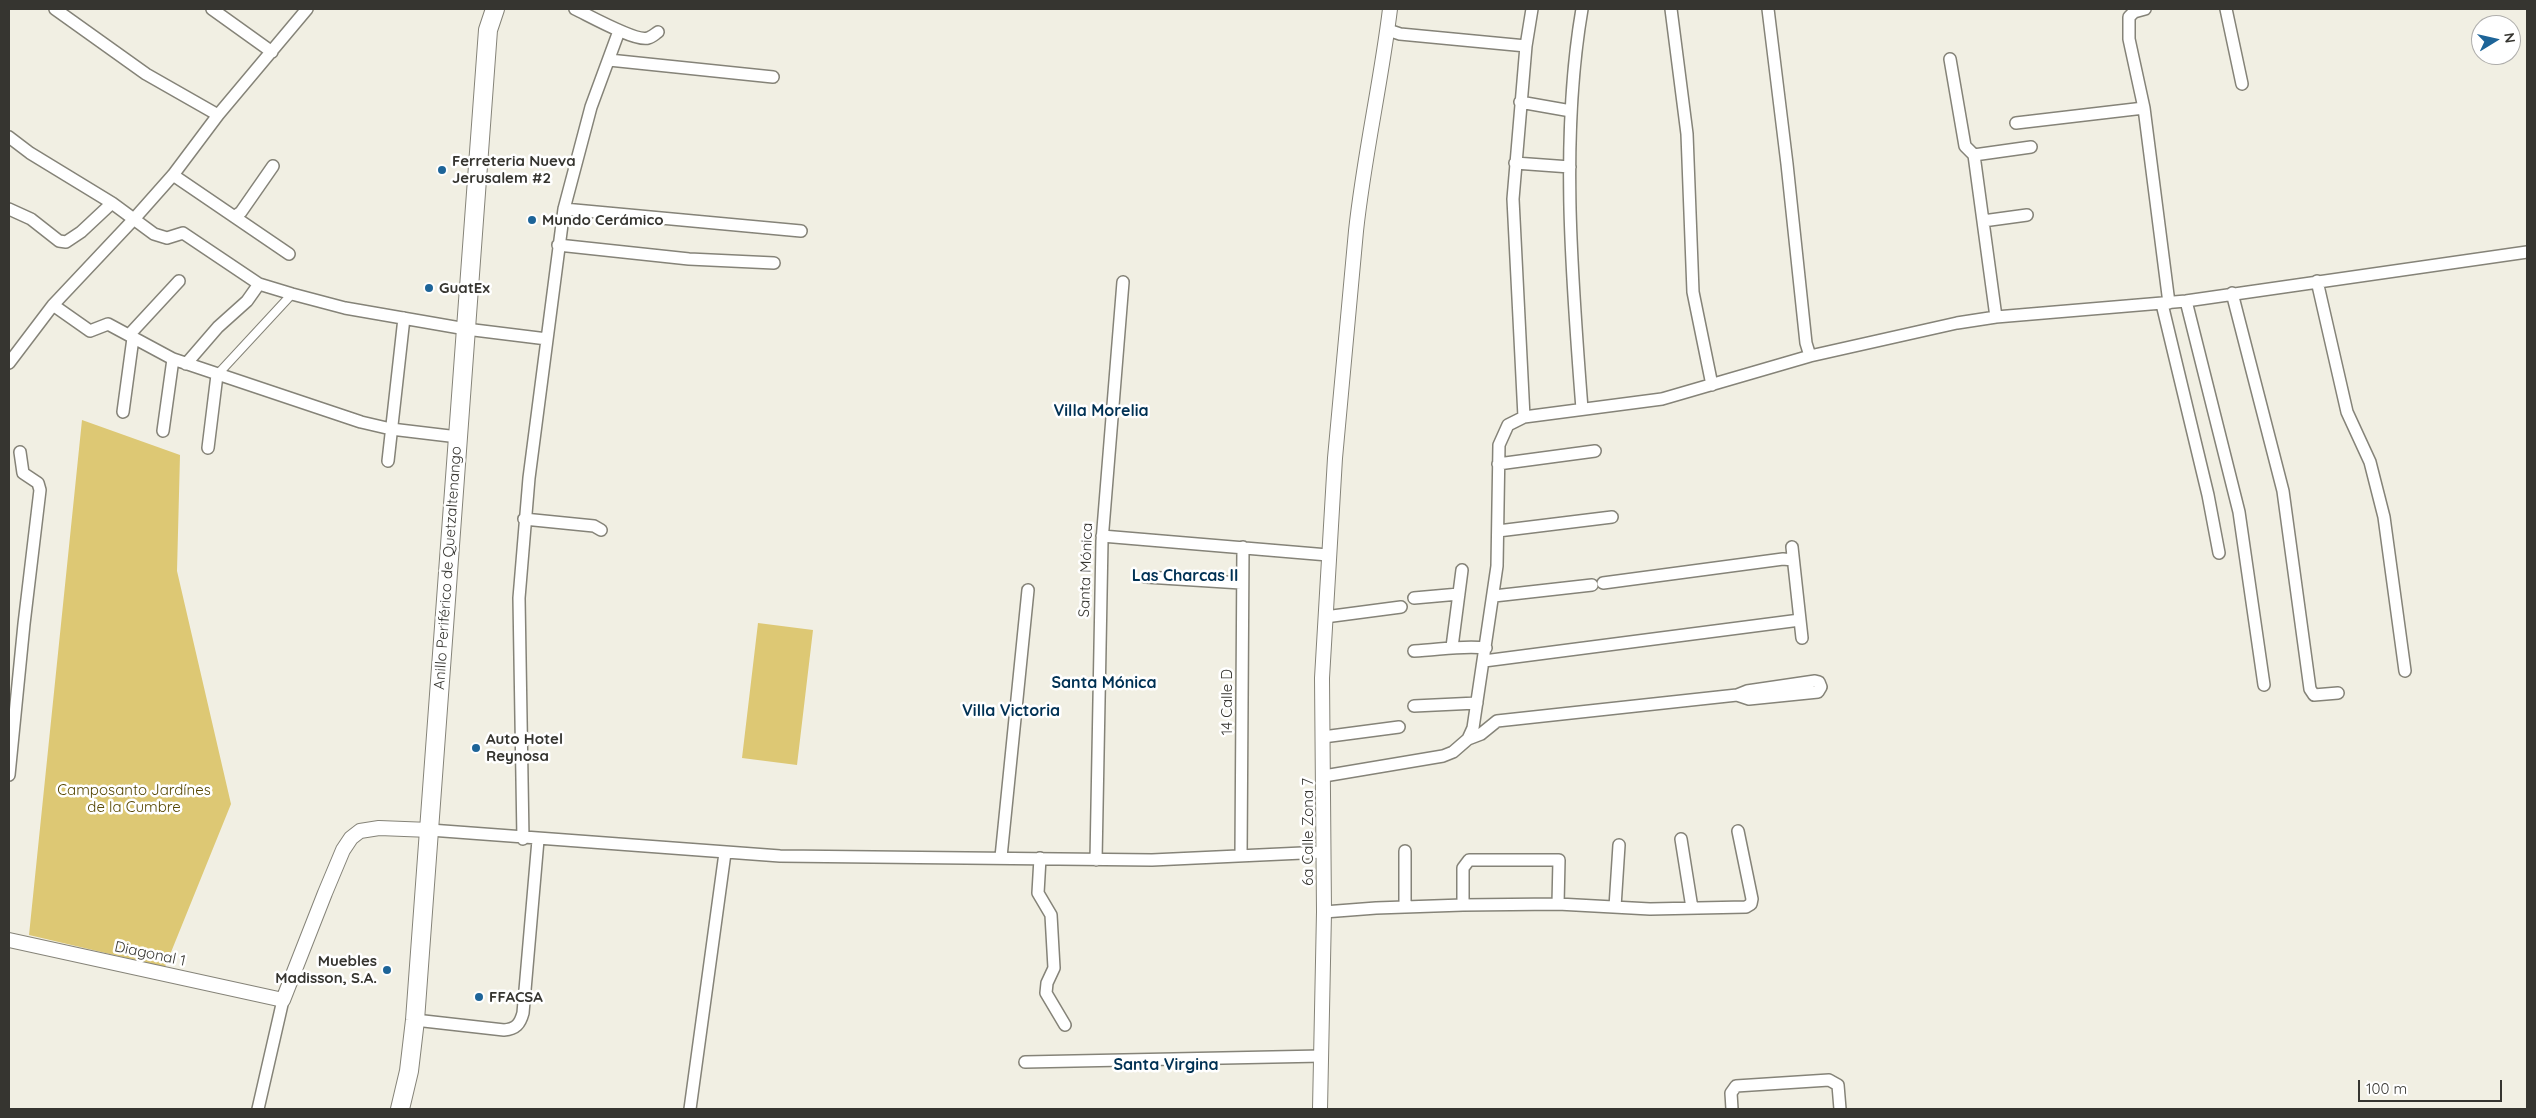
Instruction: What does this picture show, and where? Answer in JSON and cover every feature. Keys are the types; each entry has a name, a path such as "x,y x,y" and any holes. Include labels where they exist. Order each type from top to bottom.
{"highway":[{"name":"Anillo Periférico de Quetzaltenango","path":"400,1109 409,1071 415,1020 430,830 486,17 495,9"}],"street":[{"path":"56,9 146,74 218,115"},
{"path":"212,9 272,52"},
{"path":"9,363 53,305 173,175 218,115 307,9"},
{"path":"575,9 619,31 644,39 658,32"},
{"name":"6a Calle Zona 7","path":"1320,1109 1324,912 1322,678 1328,554 1358,212 1390,9"},
{"path":"1524,417 1513,224 1520,102 1532,9"},
{"path":"1582,9 1572,111 1570,167 1573,272 1582,409"},
{"path":"1671,9 1687,134 1693,292 1712,384"},
{"path":"1768,9 1788,164 1806,343 1810,356"},
{"path":"2145,9 2134,12 2128,20 2129,38 2144,108 2165,303 2208,495 2219,554"},
{"path":"2226,9 2242,84"},
{"path":"1388,30 1400,34 1526,46"},
{"path":"523,839 519,598 524,519 564,209 591,107 619,31"},
{"path":"1950,59 1965,146 1974,155 1996,317"},
{"path":"609,60 773,77"},
{"path":"1520,102 1572,111"},
{"path":"2016,123 2144,108"},
{"path":"9,137 30,153 112,203 159,236 167,238 184,233 260,284 328,304 466,329 547,339"},
{"path":"1974,155 2031,147"},
{"path":"1515,163 1570,167"},
{"path":"234,216 241,212 273,166"},
{"path":"173,175 289,254"},
{"path":"10,211 31,219 59,241 66,242 81,232 112,203"},
{"path":"564,209 801,231"},
{"path":"1983,222 2027,215"},
{"path":"558,246 688,259 774,263"},
{"path":"1468,739 1477,703 1494,596 1498,531 1499,445 1503,431 1512,422 1524,417 1662,399 1810,356 1906,334 1996,317 2186,301 2527,252"},
{"path":"123,412 131,337 179,280"},
{"path":"2317,281 2347,412 2370,462 2384,517 2405,671"},
{"name":"Santa Mónica","path":"1096,860 1102,536 1123,282"},
{"path":"186,364 218,327 247,301 260,284"},
{"path":"208,448 217,375 292,294"},
{"path":"2232,294 2283,491 2310,689 2314,695 2338,693"},
{"path":"2186,301 2239,512 2264,686"},
{"path":"53,305 90,331 108,324 173,360 361,422 391,429 458,437"},
{"path":"388,461 404,318"},
{"path":"163,431 173,360"},
{"path":"9,775 40,490 36,481 23,473 20,452"},
{"path":"1498,464 1595,452"},
{"path":"1498,531 1612,517"},
{"path":"524,519 594,526 601,530"},
{"path":"1102,536 1328,554"},
{"name":"14 Calle D","path":"1241,856 1241,583 1243,547"},
{"path":"1792,547 1801,614 1802,638"},
{"path":"1494,596 1774,560 1793,560"},
{"path":"1452,647 1462,570"},
{"path":"1146,577 1241,583"},
{"path":"1001,857 1028,590"},
{"path":"1414,598 1459,594"},
{"path":"1325,617 1401,606"},
{"path":"1484,661 1800,620"},
{"path":"1414,651 1452,647 1486,648"},
{"path":"1324,776 1442,756 1453,752 1468,739 1481,734 1497,722 1737,695 1747,691 1815,681 1819,682 1821,687 1818,692 1749,699 1737,695"},
{"path":"1414,706 1477,703"},
{"path":"1323,737 1399,727"},
{"path":"258,1109 283,1000 343,850 351,838 360,831 379,828 430,830 523,839 725,853 823,857 1001,857 1152,860 1324,852"},
{"path":"1324,912 1463,905 1558,904 1615,907 1737,908 1751,904 1752,899 1738,830"},
{"path":"1681,839 1692,908"},
{"path":"415,1020 504,1030 518,1025 523,1013 538,840"},
{"path":"1615,907 1619,845"},
{"path":"1405,907 1406,852"},
{"path":"690,1109 725,853"},
{"path":"1040,858 1038,893 1051,915 1054,971 1047,983 1046,993 1065,1025"},
{"path":"1463,905 1463,868 1470,860 1559,860 1558,904"},
{"name":"Diagonal 1","path":"9,940 283,1000"},
{"path":"1025,1062 1322,1056"},
{"path":"1732,1109 1731,1093 1736,1086 1829,1080 1838,1084 1840,1109"}],"green space":[{"name":"Camposanto Jardínes de la Cumbre","path":"82,420 180,455 177,571 231,804 165,967 29,935"},
{"path":"758,623 813,630 797,765 742,758"}],"place":[{"name":"Ferreteria Nueva Jerusalem #2","path":"442,170"},
{"name":"Mundo Cerámico","path":"532,220"},
{"name":"GuatEx","path":"429,288"},
{"name":"Auto Hotel Reynosa","path":"476,748"},
{"name":"Muebles Madisson, S.A.","path":"387,970"},
{"name":"FFACSA","path":"479,997"}],"district":[{"name":"Villa Morelia","path":"1101,411"},
{"name":"Las Charcas II","path":"1185,576"},
{"name":"Santa Mónica","path":"1104,683"},
{"name":"Villa Victoria","path":"1011,711"},
{"name":"Santa Virgina","path":"1166,1065"}]}
